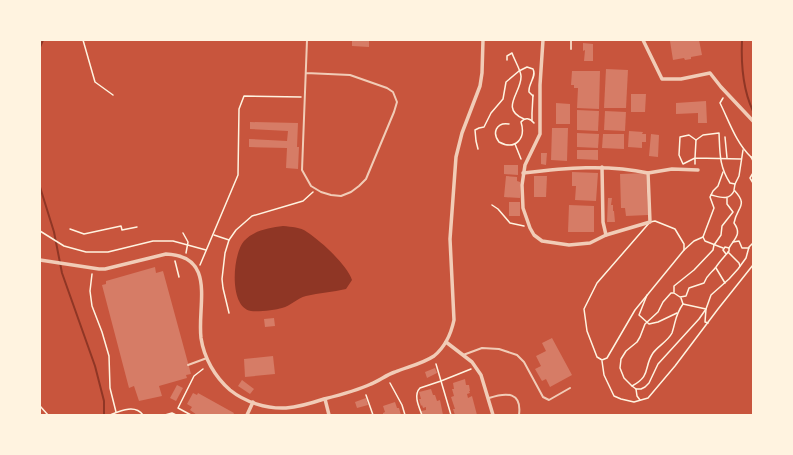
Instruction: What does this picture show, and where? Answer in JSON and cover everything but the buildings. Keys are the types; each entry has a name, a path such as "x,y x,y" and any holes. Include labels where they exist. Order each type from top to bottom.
{"street":[{"path":"40,260 48,260 94,269 105,269 166,254 182,257 197,269 201,277 201,337 207,358 214,372 225,385 237,395 265,406 287,408 325,399 366,386 391,373 424,361 440,350 446,342 454,320 450,240 456,157 462,133 480,86 483,40"},
{"path":"543,40 540,86 540,134 525,165 522,185 523,208 534,235 542,241 569,245 590,243 606,235 650,222 648,173"},
{"path":"643,40 662,79 681,79 710,73 753,121"},
{"path":"523,173 602,167 629,169 648,173 672,169 698,170"},
{"path":"602,167 603,222 606,235"},
{"path":"446,342 472,362 481,375 493,415"},
{"path":"325,399 329,415"},
{"path":"246,415 253,402"}],"lane":[{"path":"306,74 350,75 393,92 396,102 394,112 366,179 351,192 341,196 331,195 316,190 311,186 302,170 307,40"},
{"path":"571,40 571,49"},
{"path":"464,355 482,348 499,350 517,355 524,362 543,397 549,400 570,388"},
{"path":"188,365 207,358"},
{"path":"488,398 505,394 515,397 520,406 519,415"}],"path":[{"path":"83,40 95,82 113,95"},
{"path":"506,60 507,56 512,53 521,75 518,91 512,102 512,107 518,117 532,120"},
{"path":"478,149 475,130 484,127 491,113 503,100 506,82 519,71 528,68 533,69 535,72 534,78 528,87 529,92 534,95 532,120 540,134"},
{"path":"727,93 720,103 743,150 752,157 753,162"},
{"path":"197,269 214,235 238,174 240,109 244,96 305,97"},
{"path":"509,124 503,123 498,125 495,131 499,142 502,144 515,144 522,136 523,131 521,122 524,119"},
{"path":"696,140 703,135 719,133 720,158 723,172 730,183 735,184"},
{"path":"696,140 689,135 680,136 679,155 683,164 695,158 741,158"},
{"path":"725,137 727,158"},
{"path":"695,158 696,140"},
{"path":"515,144 525,165"},
{"path":"711,195 727,198 732,196 739,176 743,150"},
{"path":"602,360 607,358 635,310 647,294 684,250 694,241 703,237 714,208 710,197 718,186 723,172"},
{"path":"753,173 750,178 753,183"},
{"path":"229,313 222,279 225,253 229,240 236,230 252,216 303,201 316,190"},
{"path":"680,297 686,296 688,290 692,287 704,283 708,274 716,268 719,261 728,252 738,235 738,228 734,223 735,216 742,201 734,190"},
{"path":"674,292 674,286 694,270 713,250 714,245 721,235 722,226 732,212 727,204 727,198"},
{"path":"492,205 498,209 510,223 530,228"},
{"path":"602,360 597,357 587,331 584,309 598,283 650,222 656,221 676,229 684,244 684,250"},
{"path":"70,229 84,234 121,226 122,230 137,227"},
{"path":"40,231 73,250 97,253 119,250 153,241 173,241 207,250"},
{"path":"183,233 187,239 188,245 186,253"},
{"path":"214,235 229,240"},
{"path":"703,237 705,241 714,245 729,248"},
{"path":"733,242 739,241 742,248 749,248"},
{"path":"708,323 705,322 706,309 711,296 740,266 746,258 749,248 753,243"},
{"path":"723,248 726,254"},
{"path":"728,252 740,266"},
{"path":"176,260 175,264 179,277"},
{"path":"602,360 604,376 614,396 634,402 648,398 665,379 753,265"},
{"path":"716,268 725,283"},
{"path":"92,274 90,291 92,306 109,356 110,388 116,412"},
{"path":"674,292 680,297 683,304"},
{"path":"674,292 668,296 658,312 647,322 637,342 626,351 620,363 624,378 636,389 646,387 658,364 706,309"},
{"path":"647,294 639,315 647,322 652,324 677,313"},
{"path":"683,304 706,309"},
{"path":"632,386 641,381 646,373 652,354 671,334 677,313 683,304"},
{"path":"436,364 451,415"},
{"path":"191,415 178,408 194,376 203,369"},
{"path":"422,415 416,395 417,390 471,369"},
{"path":"390,383 402,405 405,415"},
{"path":"636,389 637,396 640,400"},
{"path":"366,395 373,415"},
{"path":"40,406 48,415"},
{"path":"110,415 134,408 140,411 143,415"},
{"path":"165,415 172,413 176,415"}],"shaded area":[{"path":"283,226 302,229 313,236 345,267 352,280 346,289 306,296 288,306 279,309 251,311 244,308 239,301 236,291 235,269 240,248 244,241 252,234"}],"waterway":[{"path":"40,47 43,40"},
{"path":"742,40 743,76 753,111"},
{"path":"40,187 54,232 62,273 95,366 104,401 104,415"}]}
